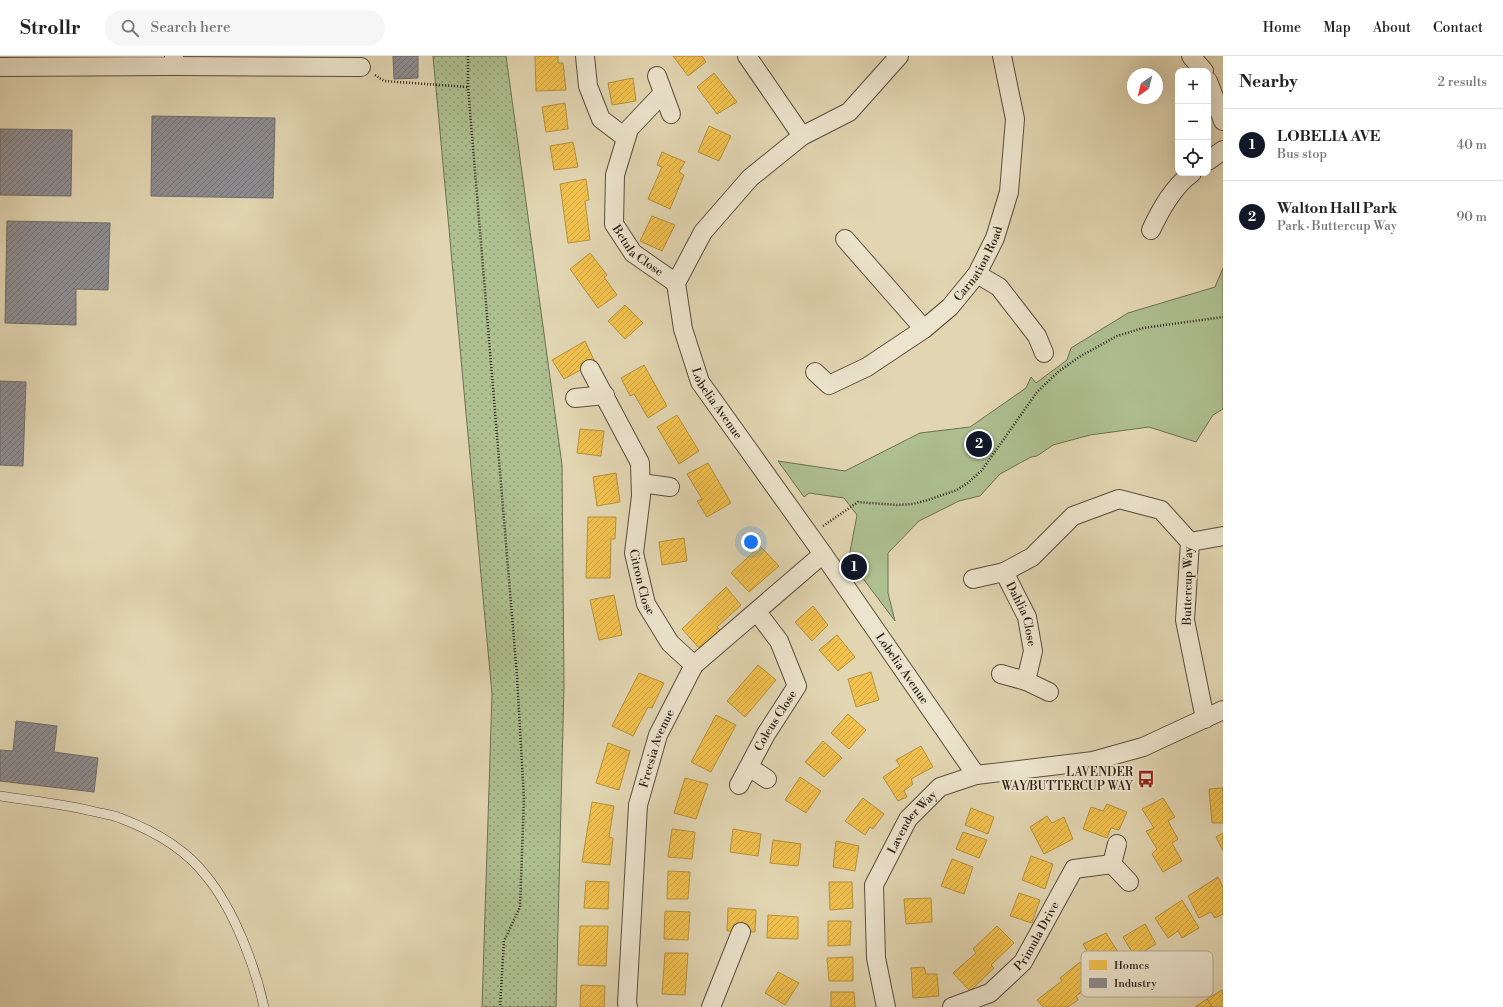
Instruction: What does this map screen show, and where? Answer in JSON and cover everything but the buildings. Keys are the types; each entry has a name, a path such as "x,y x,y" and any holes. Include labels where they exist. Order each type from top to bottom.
{"street":[{"path":"585,56 588,86 601,119 626,138"},
{"path":"747,56 802,136"},
{"path":"676,283 703,232 750,178 802,136 849,112 899,56"},
{"name":"Carnation Road","path":"815,372 829,385 867,367 924,329 950,307 977,274 995,238 1009,192 1015,119 1002,56"},
{"path":"1191,56 1201,68"},
{"path":"0,67 174,61 361,67"},
{"path":"657,76 671,114"},
{"path":"1211,88 1220,114"},
{"name":"Betula Close","path":"663,93 629,129 615,175 614,224 632,253 676,283"},
{"path":"1211,159 1223,150"},
{"path":"1151,230 1162,208 1184,179 1188,176"},
{"path":"845,239 924,329"},
{"path":"977,274 999,287 1037,336 1044,353"},
{"name":"Lobelia Avenue","path":"676,283 683,329 700,382 810,535 976,775"},
{"name":"Citron Close","path":"590,369 640,463 641,496 634,554 646,604 670,643 694,665"},
{"path":"575,398 605,395"},
{"path":"641,483 670,487"},
{"name":"Buttercup Way","path":"973,579 1004,572 1032,558 1073,516 1119,499 1161,510 1190,542 1185,620 1205,719"},
{"path":"1190,542 1223,536"},
{"name":"Freesia Avenue","path":"628,1007 638,805 658,736 694,665 823,554"},
{"name":"Dahlia Close","path":"1004,572 1027,617 1033,651 1026,681"},
{"name":"Coleus Close","path":"739,785 766,734 797,686 779,640 757,612"},
{"path":"1001,674 1026,681 1048,692"},
{"name":"Lavender Way","path":"886,1007 876,958 874,885 908,819 940,787 976,775 1093,761 1143,747 1223,710"},
{"path":"749,767 767,779"},
{"path":"1117,844 1112,864 1129,882"},
{"name":"Primula Drive","path":"952,1007 990,993 1023,962 1074,869 1112,864"},
{"path":"711,1007 741,932"}],"lane":[{"path":"0,796 75,807 119,817 155,834 190,859 207,876 226,905 242,936 264,1007"}],"path":[{"path":"468,56 468,87 517,676 524,799 520,907 504,941 500,1007"},
{"path":"361,67 384,81 468,87"},
{"path":"810,535 858,502 898,505 913,504 957,490 969,482 982,470 1037,392 1058,372 1100,344 1117,336 1143,328 1223,317"}],"green space":[{"path":"433,56 506,56 562,465 564,685 556,1007 482,1007 492,694"},
{"path":"1223,268 1223,409 1213,415 1196,442 1149,427 1090,435 1053,445 1037,456 1031,457 1000,474 980,496 959,501 919,521 888,553 888,593 895,621 846,556 850,552 857,515 844,498 809,493 804,497 778,461 845,471 920,433 970,427 1026,388 1031,377 1036,383 1067,360 1071,348 1128,313 1215,287"}],"place":[{"name":"Walton Hall Park","path":"979,444"},
{"name":"LOBELIA AVE","path":"854,567"},
{"name":"LAVENDER WAY/BUTTERCUP WAY","path":"1146,779"}]}
